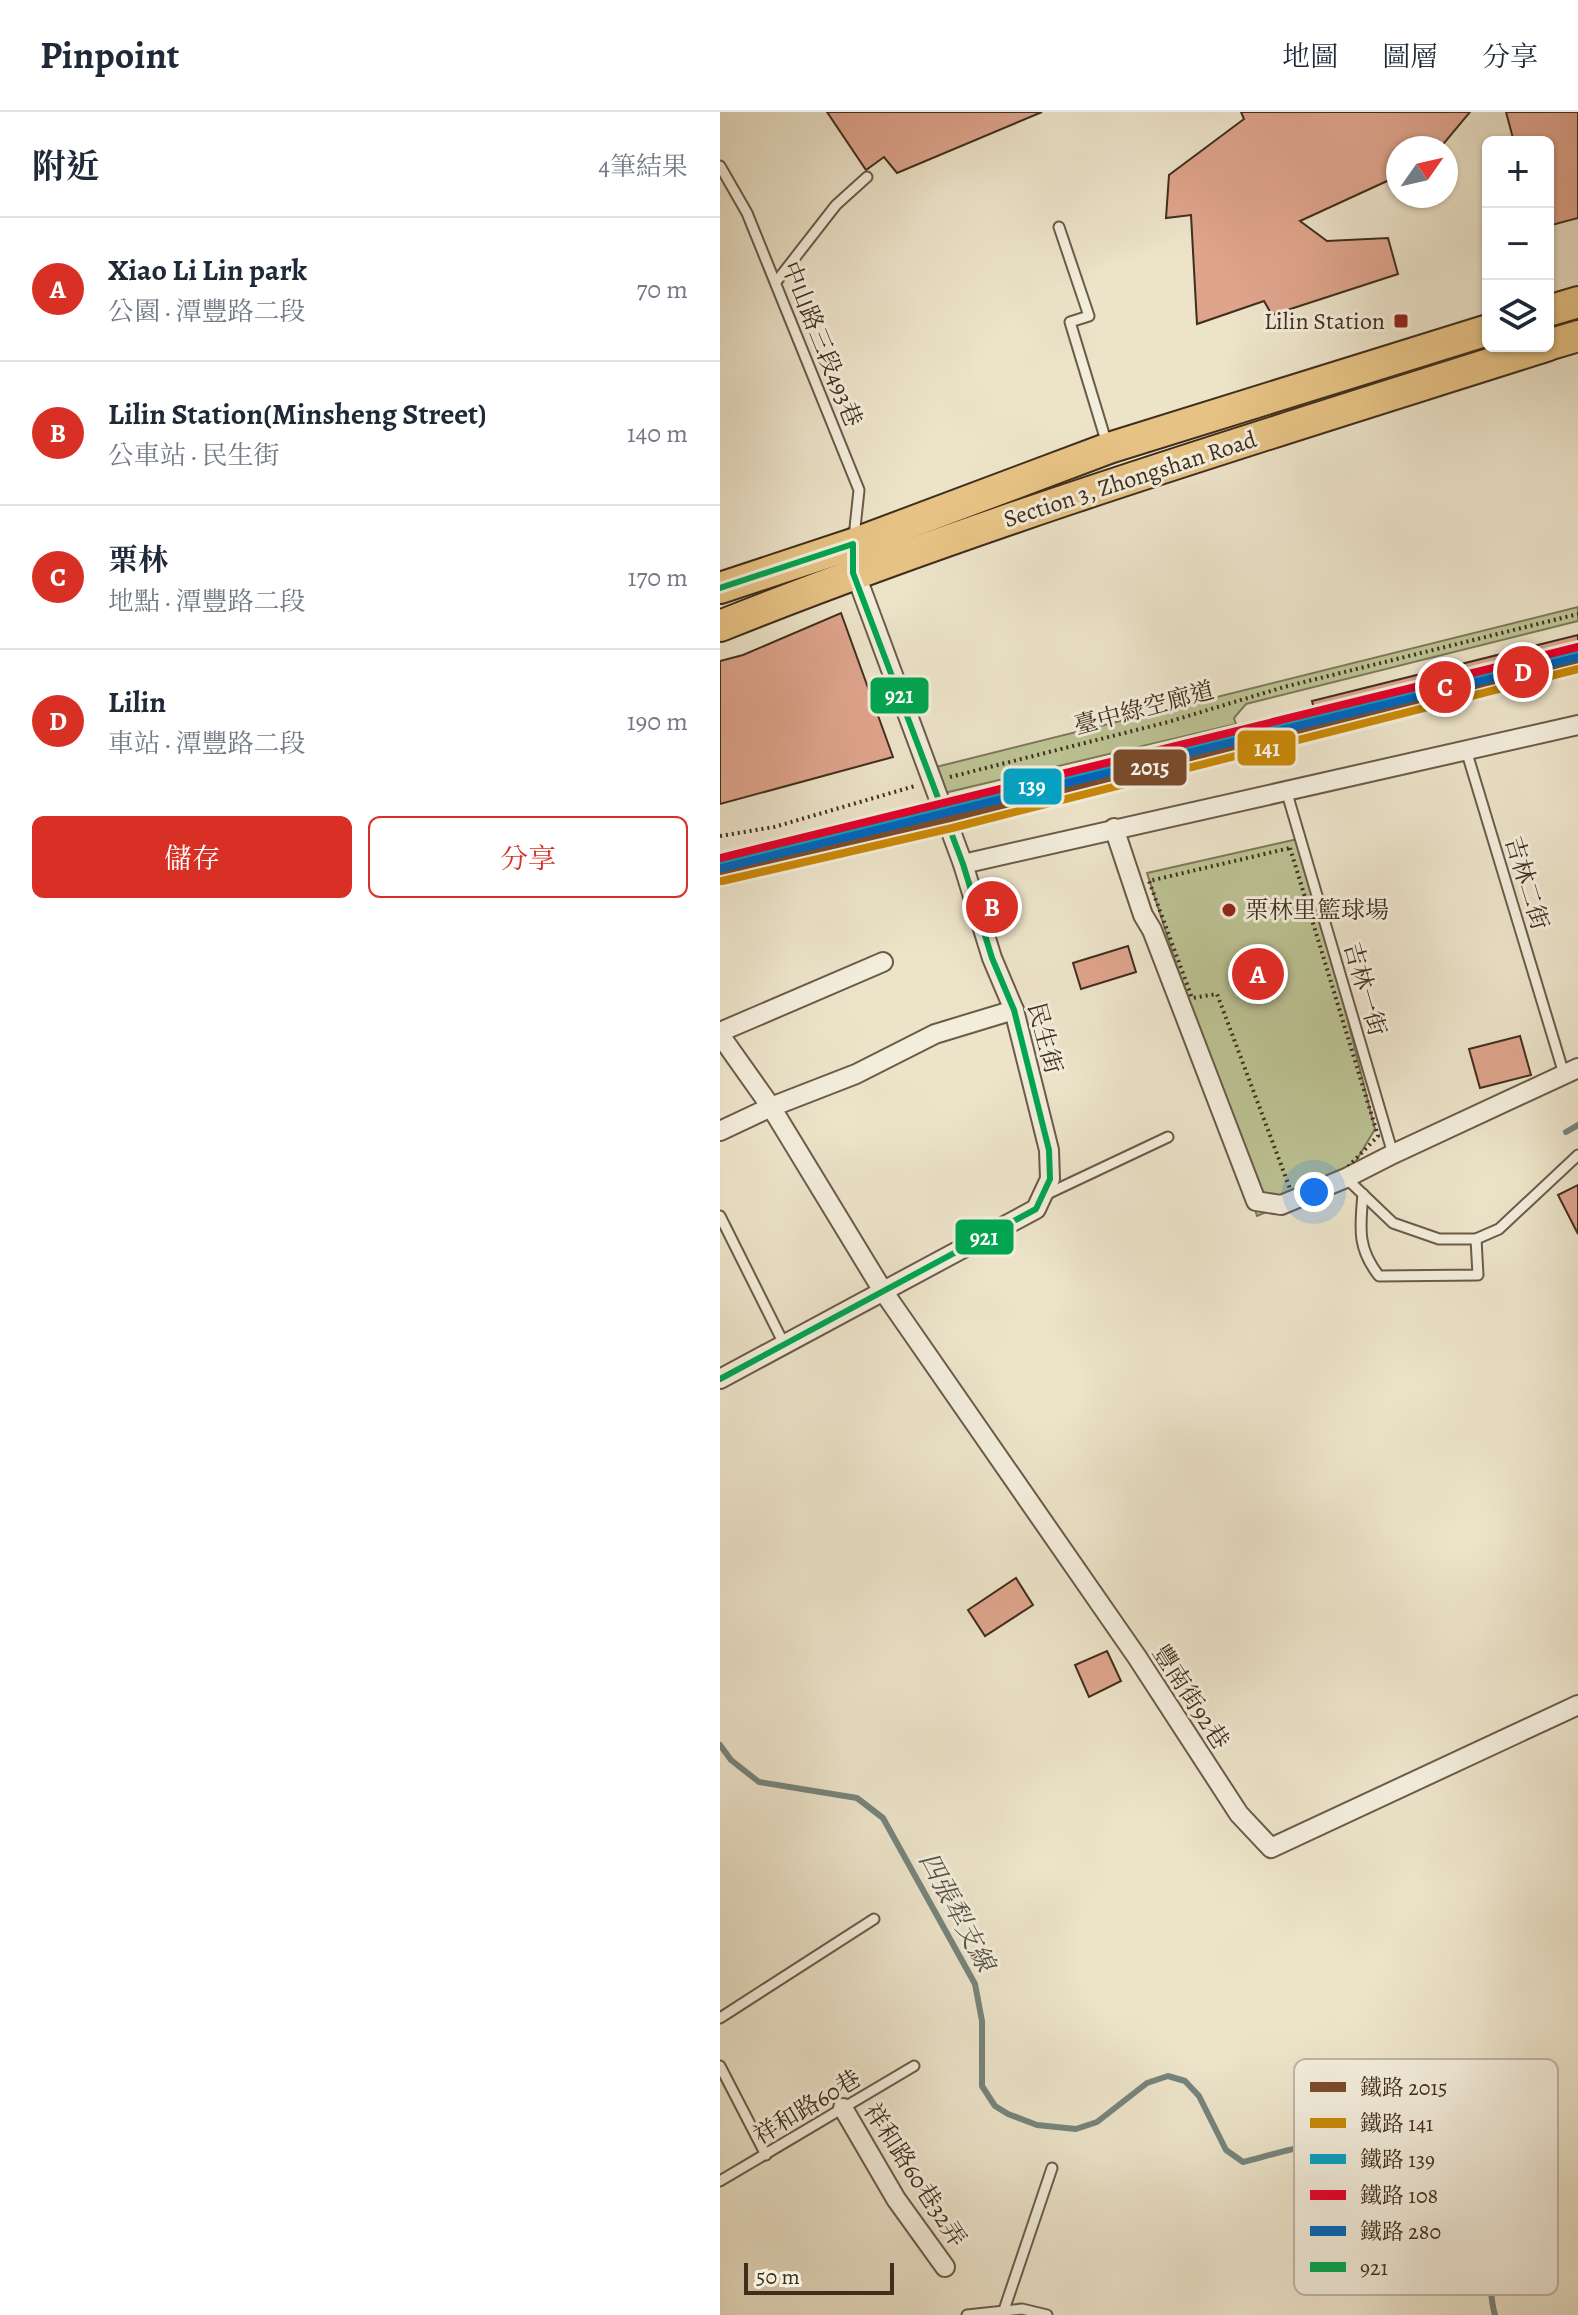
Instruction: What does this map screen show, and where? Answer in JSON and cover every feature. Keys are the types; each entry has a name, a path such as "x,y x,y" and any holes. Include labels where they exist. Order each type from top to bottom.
{"main road":[{"path":"1554,309 1578,302"},
{"name":"Section 3, Zhongshan Road","path":"720,626 853,559 1109,448 1482,332"},
{"name":"Section 3, Zhongshan Road","path":"1554,344 1578,336"},
{"name":"Section 3, Zhongshan Road","path":"720,588 853,559 1023,513 1528,352"}],"street":[{"name":"民生街","path":"853,559 963,864 992,958 1014,1010 1049,1150 1050,1179 1042,1197"},
{"path":"963,864 1578,725"},
{"path":"1114,828 1143,915 1256,1201 1281,1205 1346,1178 1571,1071"},
{"path":"883,962 720,1033 771,1107 883,1291"},
{"path":"720,1131 771,1107 856,1074 935,1034 1014,1010"},
{"path":"720,1379 783,1342 1036,1209 1042,1197"},
{"name":"豐南街92巷","path":"883,1291 1137,1657 1239,1814 1271,1848 1578,1705"},
{"name":"祥和路60巷32弄","path":"843,2108 896,2199 945,2267"}],"lane":[{"name":"中山路三段493巷","path":"720,166 747,213 859,490 853,559"},
{"path":"776,282 836,205 867,177"},
{"path":"1059,227 1089,316 1070,322 1109,448"},
{"name":"吉林二街","path":"1466,750 1571,1071"},
{"name":"吉林一街","path":"1286,790 1393,1154"},
{"path":"1042,1197 1168,1137"},
{"path":"1346,1178 1393,1223 1439,1239 1476,1239 1499,1229 1578,1155"},
{"path":"1363,1194 1360,1228 1366,1260 1379,1276 1478,1275 1476,1239"},
{"path":"720,1216 783,1342"},
{"path":"720,2018 874,1919"},
{"path":"720,2066 766,2155"},
{"name":"祥和路60巷","path":"720,2181 914,2066"},
{"path":"1004,2310 1052,2168"},
{"path":"967,2315 1022,2309 1047,2315"}],"path":[{"name":"臺中綠空廊道","path":"720,836 774,827 932,781 1168,722 1299,683 1578,614"},
{"path":"1290,848 1378,1136 1343,1172 1292,1194 1217,994 1192,998 1149,881 1290,848"}],"green space":[{"path":"1578,607 1578,621 1246,704 1234,718 1236,724 940,794 932,768"},
{"path":"1302,838 1375,1129 1346,1178 1257,1216 1147,873"}],"building":[{"path":"827,112 1042,112 897,173 884,157 866,170"},
{"path":"1241,112 1470,112 1450,136 1386,136 1386,182 1300,221 1327,241 1388,238 1398,274 1272,315 1264,301 1197,324 1191,215 1166,218 1169,175 1244,119"},
{"path":"1506,112 1578,112 1578,218 1554,224 1554,136 1512,136"},
{"path":"841,613 893,757 720,804 720,661 743,655"},
{"path":"1578,635 1578,672 1321,736 1312,701"},
{"path":"1128,946 1136,972 1081,989 1073,963"},
{"path":"1520,1036 1531,1075 1480,1088 1469,1049"},
{"path":"1578,1185 1578,1234 1558,1195"},
{"path":"1016,1578 1033,1605 985,1636 968,1610"},
{"path":"1107,1651 1121,1681 1089,1697 1075,1665"}],"waterway":[{"path":"1566,1132 1578,1125"},
{"name":"四張犁支線","path":"720,1745 731,1760 759,1782 857,1798 883,1818 975,1984 982,2021 982,2086 995,2106 1037,2125 1076,2129 1097,2122 1147,2083 1168,2076 1185,2081 1199,2096 1226,2150 1243,2162 1294,2149"},
{"name":"四張犁支線","path":"1492,2295 1495,2315"}],"rail line":[{"name":"108","path":"720,858 1578,647"},
{"name":"139","path":"720,861 948,808 1576,649"},
{"name":"280","path":"722,868 1578,657"},
{"name":"2015","path":"720,871 950,818 1578,659"},
{"name":"141","path":"722,881 952,828 1578,669"}],"transit line":[{"name":"921","path":"720,588 853,544 853,573 963,864 992,958 1014,1010 1049,1150 1050,1179 1036,1209 720,1379"}],"place":[{"name":"Lilin Station","path":"1401,321"},
{"name":"Lilin","path":"1523,672"},
{"name":"栗林","path":"1445,687"},
{"name":"Lilin Station(Minsheng Street)","path":"992,907"},
{"name":"栗林里籃球場","path":"1229,910"},
{"name":"Xiao Li Lin park","path":"1258,974"}]}
